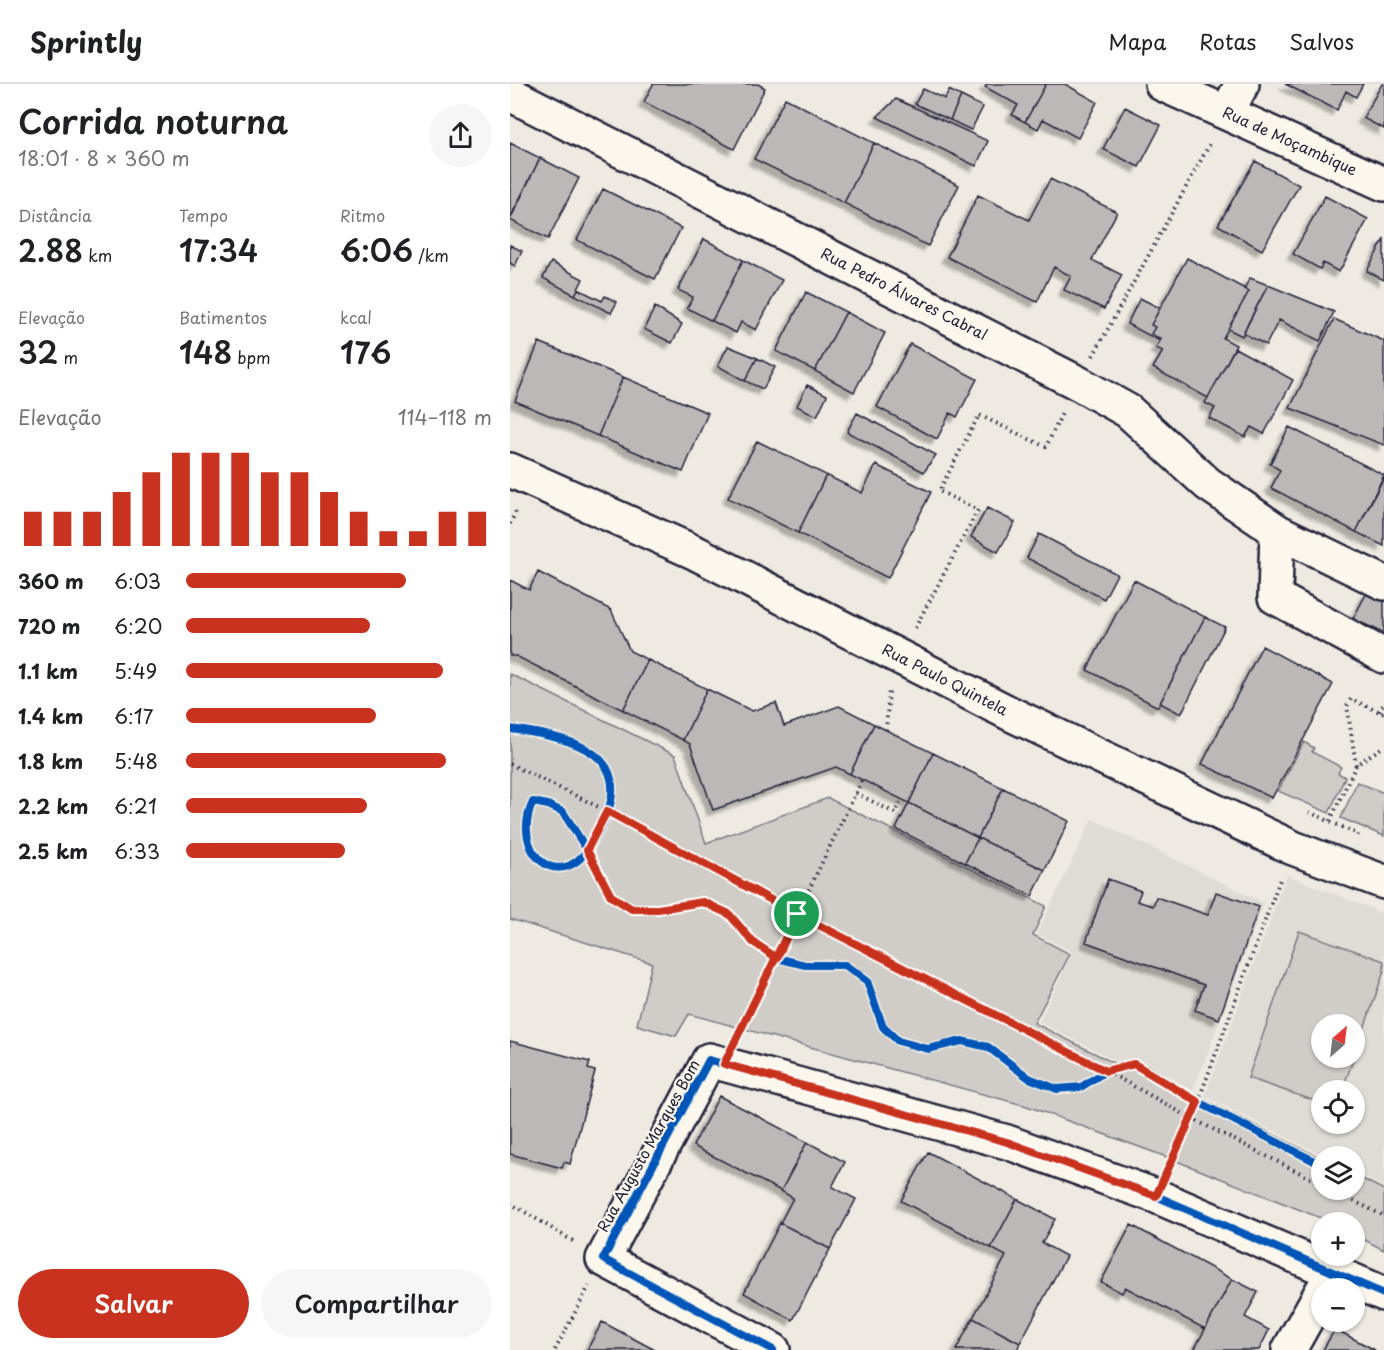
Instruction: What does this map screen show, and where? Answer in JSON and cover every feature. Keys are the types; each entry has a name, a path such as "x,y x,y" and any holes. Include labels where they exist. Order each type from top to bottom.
{"street":[{"name":"Rua de Moçambique","path":"1162,84 1384,184"},
{"path":"1227,112 1242,84"},
{"name":"Rua Pedro Álvares Cabral","path":"510,94 1057,372 1128,411 1208,484 1277,531 1384,583"},
{"name":"Rua Paulo Quintela","path":"510,470 696,553 1011,714 1293,848 1384,882"},
{"path":"1277,531 1275,597 1384,656"},
{"name":"Rua Augusto Marques Bom","path":"603,1259 709,1059 1007,1142 1156,1196 1316,1278"},
{"path":"603,1259 773,1350"},
{"name":"Rua Augusto Marques Bom","path":"1365,1290 1384,1294"},
{"path":"1289,1350 1311,1310"}],"path":[{"path":"1090,360 1227,112"},
{"path":"886,730 890,674 978,510 939,490 979,415 1046,447 1066,405"},
{"path":"1356,765 1347,706 1351,699 1382,713 1384,703"},
{"path":"1330,821 1356,765 1384,746"},
{"path":"510,764 607,811 797,914 1311,1178"},
{"path":"724,1064 862,780"},
{"path":"856,793 895,813 901,800"},
{"path":"602,821 613,800"},
{"path":"1309,812 1350,830"},
{"path":"1156,1196 1198,1102 1282,876"},
{"path":"769,953 786,960"},
{"path":"1098,1076 1115,1069"},
{"path":"1189,1097 1208,1108"},
{"path":"1352,1200 1384,1216"},
{"path":"510,1203 603,1259 555,1350"}],"shaded area":[{"path":"510,674 675,755 706,843 828,798 1046,906 1033,935 1070,954 1034,1023 1116,1064 1133,1061 1147,1065 1193,1094 1311,1153 1311,1200 1365,1200 1365,1180 1384,1190 1384,1250 1365,1240 1365,1212 1311,1212 1311,1214 1164,1156 1027,1106 689,1014 676,1036 637,1025 652,963 510,919"},
{"path":"1304,742 1314,748 1312,752 1341,767 1338,773 1345,777 1329,813 1278,791"},
{"path":"1357,782 1384,793 1384,836 1341,818"},
{"path":"1092,819 1264,903 1193,1091 1148,1063 1133,1059 1117,1061 1039,1022 1073,952 1037,934"},
{"path":"1287,875 1384,914 1384,1187 1365,1177 1365,1146 1311,1146 1311,1149 1205,1096"},
{"path":"1299,931 1384,961 1384,971 1365,1026 1365,1014 1311,1014 1311,1068 1350,1068 1346,1080 1311,1080 1311,1100 1248,1078"}],"building":[{"path":"653,84 758,84 765,88 734,149 644,102"},
{"path":"987,84 1046,84 1025,122 1012,115 1018,105 985,87"},
{"path":"1046,84 1065,84 1097,102 1078,138 1043,119 1038,129 1025,122"},
{"path":"1285,84 1363,84 1356,97 1346,91 1337,110"},
{"path":"1384,84 1384,129 1363,118"},
{"path":"923,89 945,99 949,90 961,96 950,120 915,104"},
{"path":"961,96 983,107 971,130 950,120"},
{"path":"785,98 874,143 844,203 754,159"},
{"path":"896,99 988,141 976,166 877,117"},
{"path":"1125,107 1161,125 1139,167 1103,149"},
{"path":"510,143 540,158 510,218"},
{"path":"874,143 959,185 928,246 844,203"},
{"path":"540,158 579,178 548,239 510,220"},
{"path":"1255,161 1299,185 1262,250 1218,225"},
{"path":"1050,179 1117,212 1092,260 1122,275 1104,309 1064,290 1071,276 1054,267 1037,302 947,257 978,195 1029,220"},
{"path":"603,189 681,228 655,279 577,240"},
{"path":"1325,196 1368,219 1339,272 1323,263 1320,269 1293,254"},
{"path":"704,239 743,260 712,321 687,308 693,297 678,290"},
{"path":"1384,239 1384,280 1367,271"},
{"path":"510,245 522,251 515,266 510,263"},
{"path":"1187,258 1249,291 1223,338 1236,345 1208,398 1153,368 1163,351 1156,348 1161,339 1151,334 1155,327 1151,325"},
{"path":"743,260 782,280 756,330 741,322 736,333 712,321"},
{"path":"551,262 583,279 575,295 543,278"},
{"path":"1250,278 1268,285 1242,336 1228,329 1249,291 1244,289"},
{"path":"1268,285 1334,312 1320,341 1279,320 1266,345 1243,333"},
{"path":"578,289 602,301 605,296 617,302 611,313 575,295"},
{"path":"806,292 846,312 815,371 776,351"},
{"path":"1140,298 1160,308 1151,325 1155,327 1151,334 1161,339 1160,341 1127,324"},
{"path":"655,307 682,324 672,343 644,329"},
{"path":"846,312 885,333 854,392 815,371"},
{"path":"1334,319 1384,341 1384,445 1290,408"},
{"path":"539,342 623,377 598,436 515,401"},
{"path":"910,344 977,379 957,417 950,413 937,439 877,407"},
{"path":"728,346 757,358 745,381 718,366"},
{"path":"1235,348 1293,380 1264,434 1251,427 1245,437 1209,418 1215,408 1205,403"},
{"path":"757,358 775,367 763,389 745,381"},
{"path":"623,377 708,413 683,472 598,436"},
{"path":"807,385 827,395 817,416 797,406"},
{"path":"857,413 936,455 924,472 847,432"},
{"path":"1289,427 1384,475 1356,532 1271,488 1280,470 1270,464"},
{"path":"757,441 826,475 798,533 728,498"},
{"path":"876,465 931,492 888,578 798,533 826,475 862,493"},
{"path":"1384,477 1384,546 1356,532"},
{"path":"987,508 1015,522 998,552 971,537"},
{"path":"1039,534 1117,574 1104,599 1027,558"},
{"path":"538,572 611,610 630,651 648,660 623,710 516,656 510,656 510,580 529,590"},
{"path":"1134,580 1205,617 1158,707 1087,670"},
{"path":"1367,592 1384,600 1384,633 1353,619"},
{"path":"1205,617 1225,627 1181,714 1160,703"},
{"path":"1262,646 1333,684 1272,798 1202,764"},
{"path":"648,660 707,689 683,740 623,710"},
{"path":"707,689 752,711 776,703 784,726 839,706 874,724 850,774 836,767 713,810 690,744 683,740"},
{"path":"874,724 933,753 909,803 850,774"},
{"path":"933,753 1003,788 978,838 909,803"},
{"path":"1003,788 1069,821 1045,870 978,838"},
{"path":"909,803 978,838 965,863 896,829"},
{"path":"978,838 1045,870 1032,896 965,863"},
{"path":"1108,879 1141,891 1137,901 1153,906 1156,897 1208,915 1216,892 1259,907 1219,1019 1195,1010 1204,985 1086,942"},
{"path":"510,1041 590,1062 588,1069 595,1071 570,1164 564,1162 562,1168 510,1154"},
{"path":"719,1096 807,1142 781,1191 693,1146"},
{"path":"807,1142 845,1162 832,1187 856,1199 830,1249 780,1223 793,1198 781,1191"},
{"path":"928,1152 1017,1199 991,1248 901,1201"},
{"path":"1017,1199 1055,1219 1042,1243 1066,1256 1020,1343 973,1318 1006,1256 991,1248"},
{"path":"780,1223 830,1249 793,1320 744,1293"},
{"path":"1131,1225 1232,1279 1205,1329 1125,1287 1122,1293 1101,1282"},
{"path":"1232,1279 1258,1292 1245,1317 1269,1330 1259,1350 1194,1350"},
{"path":"973,1318 1020,1343 1017,1350 956,1350"},
{"path":"602,1322 655,1350 587,1350"},
{"path":"1333,1332 1341,1332 1375,1350 1323,1350"}],"cycle path":[{"path":"510,729 564,740 585,749 601,760 610,776 612,795 605,820 587,850"},
{"path":"533,802 548,805 563,812 587,850 576,862 563,867 551,867 540,860 532,850 528,836 527,820 533,802"},
{"path":"587,850 611,896 632,909 658,909 703,902 729,914 753,942 777,958 805,965 845,965 867,981 883,1027 898,1041 928,1049 962,1041 988,1047 1029,1078 1057,1089 1081,1087 1106,1071 1134,1064 1198,1102 1311,1159"},
{"path":"773,1350 603,1259 709,1060 1007,1142 1156,1196 1384,1294"}],"route":[{"path":"797,914 777,958 753,942 729,914 703,902 658,909 632,909 611,896 587,850 607,811 797,914 777,958 724,1064 1007,1142 1156,1196 1198,1102 1134,1064 1106,1071 797,914"}]}
